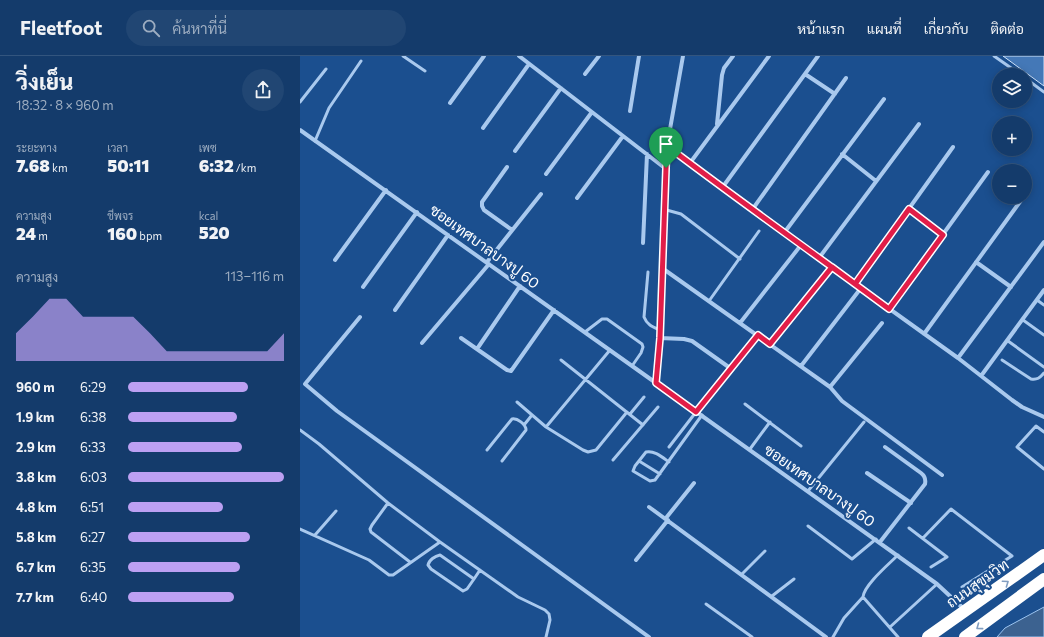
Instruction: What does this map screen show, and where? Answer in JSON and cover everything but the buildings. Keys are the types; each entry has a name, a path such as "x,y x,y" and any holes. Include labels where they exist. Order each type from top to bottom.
{"highway":[{"name":"ถนนสุขุมวิท","path":"928,637 1044,556"},
{"path":"965,637 1044,579"}],"street":[{"path":"450,103 484,56"},
{"path":"519,56 666,168"},
{"path":"585,74 599,56"},
{"path":"630,110 639,56"},
{"path":"656,383 660,338 663,209 667,146 683,56"},
{"path":"718,124 722,76 724,68 733,56"},
{"path":"690,163 769,56"},
{"path":"722,188 818,56"},
{"path":"483,128 529,64"},
{"path":"805,74 835,94"},
{"path":"752,210 846,78"},
{"path":"514,151 561,88"},
{"path":"784,232 884,99"},
{"path":"546,174 592,112"},
{"path":"819,258 919,124"},
{"name":"ซอยเทศบาลบางปู 60","path":"300,130 898,555 937,584 966,611"},
{"path":"577,198 623,136"},
{"path":"667,146 752,210 958,358 1022,407 1044,417"},
{"path":"855,284 953,147"},
{"path":"644,243 648,154"},
{"path":"842,154 876,181"},
{"path":"507,167 482,202 482,206 484,210 512,230"},
{"path":"889,309 988,172"},
{"path":"335,260 386,190"},
{"path":"422,343 488,263 541,194"},
{"path":"924,334 1018,204"},
{"path":"909,209 943,235"},
{"path":"363,287 417,212"},
{"path":"395,310 448,235"},
{"path":"958,358 1044,242"},
{"path":"740,323 801,245"},
{"path":"976,262 1011,287"},
{"path":"770,344 832,267"},
{"path":"662,268 830,387 842,401 942,475"},
{"path":"477,349 520,286"},
{"path":"801,366 861,288"},
{"path":"981,376 1044,290"},
{"path":"461,338 510,372 554,310"},
{"path":"360,316 305,384 337,411 650,637"},
{"path":"830,387 882,323"},
{"path":"696,412 758,335"},
{"path":"660,338 684,339 692,341 730,368"},
{"path":"878,541 911,503 925,484 924,475 885,447"},
{"path":"867,473 911,503"},
{"path":"636,560 694,483"},
{"path":"649,507 826,637"}],"lane":[{"path":"403,56 424,71"},
{"path":"994,56 1011,68"},
{"path":"315,140 329,108 361,61"},
{"path":"300,102 326,69"},
{"path":"1032,83 1044,92"},
{"path":"663,209 681,214 740,259"},
{"path":"709,301 759,231"},
{"path":"648,272 644,317 649,325 660,330"},
{"path":"1037,300 1044,305"},
{"path":"585,332 604,318 642,344 643,347 641,353 632,366"},
{"path":"1023,320 1044,335"},
{"path":"1008,341 1044,367"},
{"path":"546,427 610,350"},
{"path":"562,360 644,425"},
{"path":"1002,360 1031,379 1035,380 1044,373"},
{"path":"517,402 546,427 583,450 592,452 596,450 644,397"},
{"path":"745,404 801,446"},
{"path":"613,460 658,407"},
{"path":"669,447 696,412"},
{"path":"524,425 532,415"},
{"path":"668,462 650,451 646,452 633,471 653,482 660,474 702,416"},
{"path":"487,450 512,419 516,419 524,425 526,430 502,461"},
{"path":"750,450 770,422"},
{"path":"808,491 864,422"},
{"path":"1044,432 1036,426 1017,446 1044,469"},
{"path":"300,430 319,444 388,503 440,542 518,597 545,610 549,614 550,620 546,637"},
{"path":"639,461 660,474"},
{"path":"388,503 372,525 370,532 410,562"},
{"path":"923,538 951,509 1012,556 962,587"},
{"path":"315,535 336,511"},
{"path":"808,526 852,559 878,541"},
{"path":"300,528 369,560 389,575 393,575 440,542"},
{"path":"909,528 947,557 931,567"},
{"path":"742,574 765,551"},
{"path":"474,579 440,555 435,557 428,565 430,569 463,590 467,589 474,579 480,570"},
{"path":"833,637 844,618 863,597 869,585 898,555"},
{"path":"979,577 993,592"},
{"path":"772,596 794,579"},
{"path":"890,627 937,584"},
{"path":"863,597 898,637"},
{"path":"706,604 752,637"}],"water":[{"path":"1044,607 1044,637 997,637 1005,628"}],"route":[{"path":"666,168 663,209 660,338 656,383 696,412 758,335 770,344 832,267 855,284 909,209 943,235 889,309 861,288 855,284 784,232 722,188 667,146 666,168"}]}
